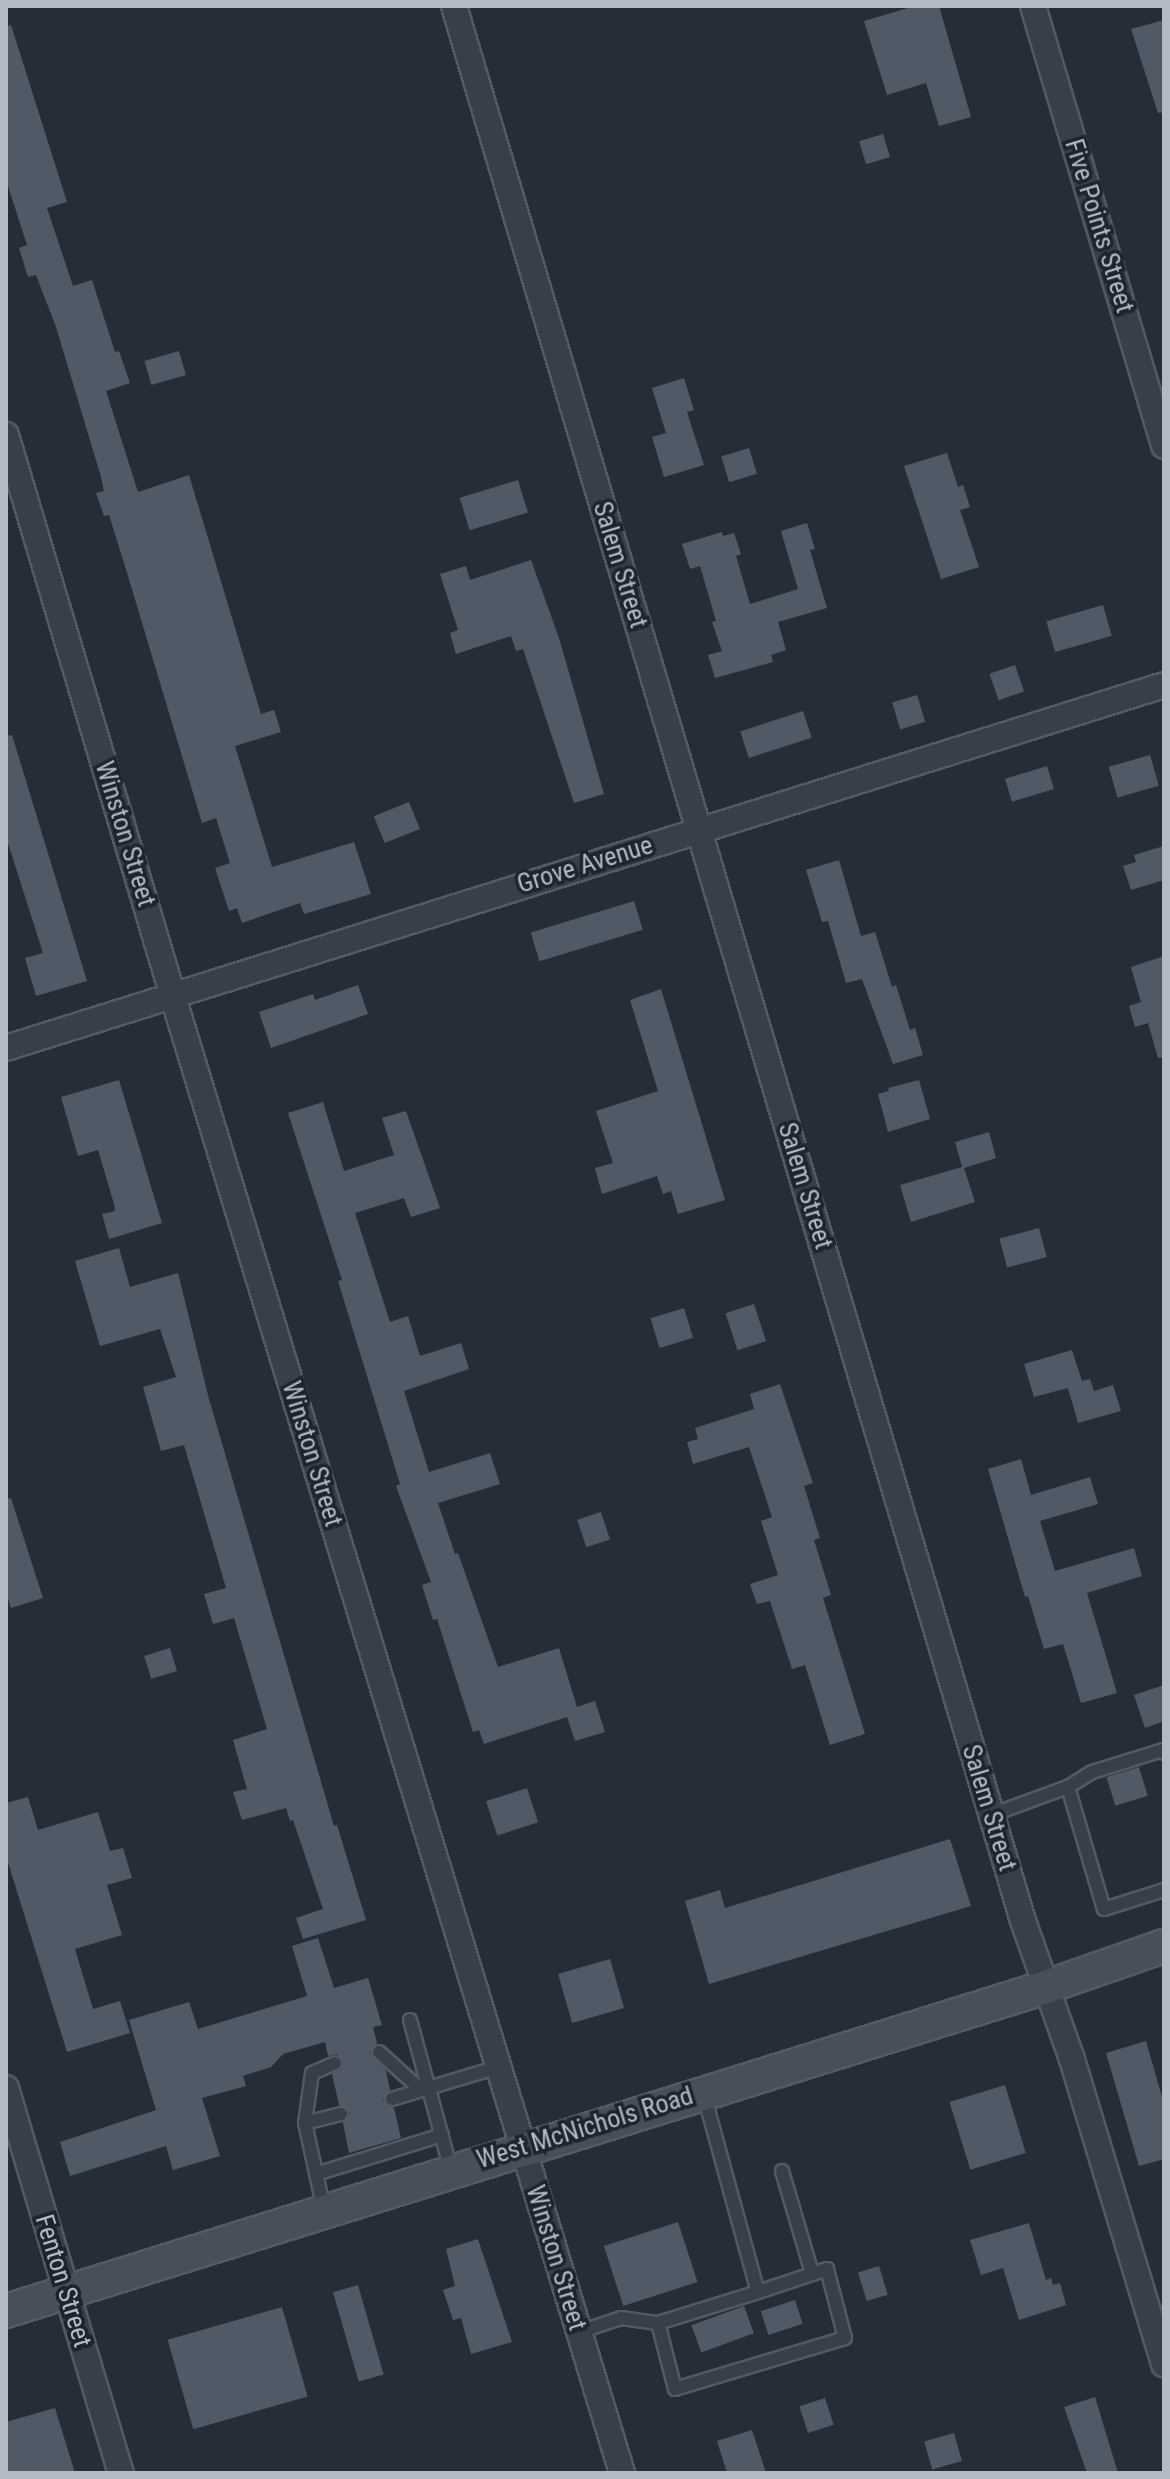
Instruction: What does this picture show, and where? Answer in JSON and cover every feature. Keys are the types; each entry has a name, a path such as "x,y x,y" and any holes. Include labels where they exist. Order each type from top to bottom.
{"main road":[{"name":"West McNichols Road","path":"6,2311 1046,1987 1164,1946"}],"street":[{"name":"Salem Street","path":"454,6 991,1815 1071,2056 1164,2364"},
{"name":"Five Points Street","path":"1033,6 1164,446"},
{"name":"Winston Street","path":"6,435 172,995 622,2473"},
{"name":"Grove Avenue","path":"6,1048 1164,685"},
{"name":"Fenton Street","path":"6,2088 121,2473"}],"lane":[{"path":"991,1815 1068,1787 1092,1772 1163,1750 1164,1753"},
{"path":"1068,1787 1104,1909 1164,1890"},
{"path":"410,2020 424,2087 451,2170"},
{"path":"379,2052 424,2087"},
{"path":"324,2210 305,2123 312,2073 335,2063"},
{"path":"392,2099 498,2067"},
{"path":"703,2092 758,2292"},
{"path":"305,2123 341,2114"},
{"path":"316,2174 442,2135"},
{"path":"782,2171 812,2273"},
{"path":"579,2332 621,2318 658,2323 827,2269 845,2338 675,2389 658,2323"}],"building":[{"path":"915,6 939,6 971,117 939,126 926,83 887,95 864,21"},
{"path":"1164,20 1164,112 1158,113 1131,29"},
{"path":"11,25 67,202 47,208 73,286 92,280 115,352 119,351 130,383 106,391 138,492 189,475 261,714 274,710 281,732 235,746 272,867 354,842 371,894 304,914 300,903 242,923 237,908 229,911 215,868 230,863 216,818 202,823 109,515 104,516 96,493 104,491 101,477 56,327 36,275 28,277 19,248 27,245 6,180 6,26"},
{"path":"883,134 890,157 866,164 859,141"},
{"path":"179,351 186,375 151,385 144,361"},
{"path":"684,378 694,410 687,412 704,465 664,477 652,437 666,433 652,388"},
{"path":"749,448 757,474 729,482 721,456"},
{"path":"947,453 958,487 963,485 970,507 960,510 979,567 941,579 904,466"},
{"path":"518,480 528,513 470,530 460,498"},
{"path":"807,523 815,549 810,550 827,608 778,622 786,650 771,655 773,662 715,678 708,655 722,651 712,622 716,621 700,566 690,569 682,544 722,532 723,536 734,533 741,554 736,556 750,604 798,589 781,531"},
{"path":"531,560 559,638 604,794 574,803 523,649 516,651 511,636 456,654 450,633 458,630 440,574 466,566 470,580"},
{"path":"1103,605 1112,636 1055,652 1046,621"},
{"path":"1015,665 1024,691 999,700 989,674"},
{"path":"917,695 925,722 900,729 892,703"},
{"path":"803,711 812,738 749,758 740,731"},
{"path":"12,735 87,981 36,996 25,958 43,953 6,837 6,736"},
{"path":"1150,755 1159,786 1117,798 1109,767"},
{"path":"1047,766 1054,789 1012,802 1005,779"},
{"path":"409,802 420,829 385,843 374,816"},
{"path":"1164,846 1164,880 1131,890 1123,866 1136,862 1134,855"},
{"path":"839,860 861,936 875,932 892,987 896,985 910,1030 915,1028 923,1055 893,1064 862,979 846,983 828,921 822,922 806,870"},
{"path":"634,901 643,930 539,961 531,933"},
{"path":"1164,956 1164,1057 1158,1058 1148,1023 1135,1027 1129,1006 1141,1002 1131,967"},
{"path":"358,985 368,1014 271,1048 259,1012 313,994 315,1000"},
{"path":"661,989 725,1200 678,1214 671,1191 663,1194 657,1176 602,1194 595,1168 613,1163 596,1111 658,1091 630,1000"},
{"path":"119,1080 162,1223 109,1239 102,1214 115,1211 98,1150 78,1156 61,1097"},
{"path":"919,1080 930,1119 888,1132 878,1094 889,1091 888,1088"},
{"path":"323,1102 344,1171 394,1155 382,1118 406,1111 440,1208 411,1217 404,1198 355,1213 390,1322 408,1316 420,1356 461,1343 469,1369 404,1391 429,1472 490,1453 500,1484 438,1503 498,1667 559,1648 577,1707 595,1701 605,1732 575,1741 567,1717 484,1744 479,1730 473,1732 437,1619 433,1620 422,1585 431,1582 396,1486 400,1484 338,1281 342,1280 288,1113"},
{"path":"989,1132 996,1158 964,1168 975,1202 911,1222 900,1185 962,1167 955,1142"},
{"path":"1039,1228 1047,1257 1007,1268 999,1239"},
{"path":"119,1248 130,1287 178,1273 209,1399 334,1826 337,1825 366,1920 303,1939 296,1918 323,1909 293,1820 290,1821 286,1808 242,1820 233,1792 247,1789 233,1740 267,1729 234,1618 213,1624 204,1594 226,1588 184,1445 161,1451 143,1387 176,1377 160,1329 100,1346 75,1261"},
{"path":"754,1304 766,1341 738,1350 725,1313"},
{"path":"684,1308 693,1338 660,1348 651,1318"},
{"path":"1072,1350 1082,1381 1090,1379 1094,1391 1113,1385 1121,1411 1078,1423 1068,1388 1034,1397 1024,1364"},
{"path":"780,1384 813,1483 804,1486 820,1538 814,1540 831,1595 823,1598 865,1734 830,1745 805,1665 792,1669 770,1601 757,1604 750,1584 778,1575 761,1521 772,1517 749,1447 693,1464 687,1442 698,1439 695,1428 754,1409 750,1394"},
{"path":"1021,1459 1031,1495 1090,1477 1098,1504 1040,1521 1055,1571 1134,1548 1142,1576 1087,1593 1117,1693 1081,1703 1063,1644 1044,1649 1028,1596 1025,1597 988,1469"},
{"path":"11,1498 43,1598 11,1608 6,1593 6,1499"},
{"path":"601,1512 610,1540 586,1547 577,1520"},
{"path":"170,1648 177,1671 151,1679 144,1656"},
{"path":"1164,1685 1164,1721 1145,1728 1134,1695"},
{"path":"1139,1767 1148,1796 1115,1806 1106,1777"},
{"path":"527,1788 538,1822 497,1836 486,1801"},
{"path":"28,1797 38,1830 98,1812 110,1851 123,1848 132,1878 107,1885 122,1935 75,1949 93,2009 120,2001 130,2033 67,2052 6,1856 6,1803"},
{"path":"950,1839 971,1906 709,1984 685,1901 720,1890 725,1908"},
{"path":"318,1938 334,1988 368,1978 382,2025 373,2027 377,2043 370,2054 386,2071 390,2090 383,2101 394,2108 401,2138 349,2153 343,2123 350,2113 339,2105 332,2074 342,2069 343,2060 337,2054 328,2056 325,2042 283,2054 271,2067 243,2076 246,2086 202,2098 220,2156 173,2170 166,2146 70,2176 60,2142 156,2110 129,2020 189,2002 198,2029 307,1996 292,1946"},
{"path":"610,1959 624,2008 572,2023 558,1974"},
{"path":"1146,2041 1164,2104 1164,2159 1139,2166 1106,2053"},
{"path":"1005,2085 1026,2153 970,2170 950,2102"},
{"path":"678,2222 697,2282 623,2306 604,2246"},
{"path":"1029,2223 1046,2280 1051,2278 1053,2285 1060,2283 1066,2305 1019,2320 1003,2268 981,2275 970,2240"},
{"path":"478,2239 512,2342 471,2354 461,2318 453,2320 443,2290 455,2286 446,2249"},
{"path":"879,2266 888,2295 867,2301 858,2272"},
{"path":"358,2285 384,2374 359,2382 333,2292"},
{"path":"795,2300 803,2324 768,2335 761,2311"},
{"path":"744,2306 754,2333 701,2352 691,2325"},
{"path":"282,2307 308,2396 193,2429 168,2340"},
{"path":"1095,2397 1118,2473 1087,2473 1064,2407"},
{"path":"825,2398 834,2425 808,2433 799,2406"},
{"path":"55,2408 75,2473 6,2473 6,2422"},
{"path":"752,2430 766,2473 727,2473 717,2441"},
{"path":"954,2433 962,2461 932,2469 924,2442"}]}
